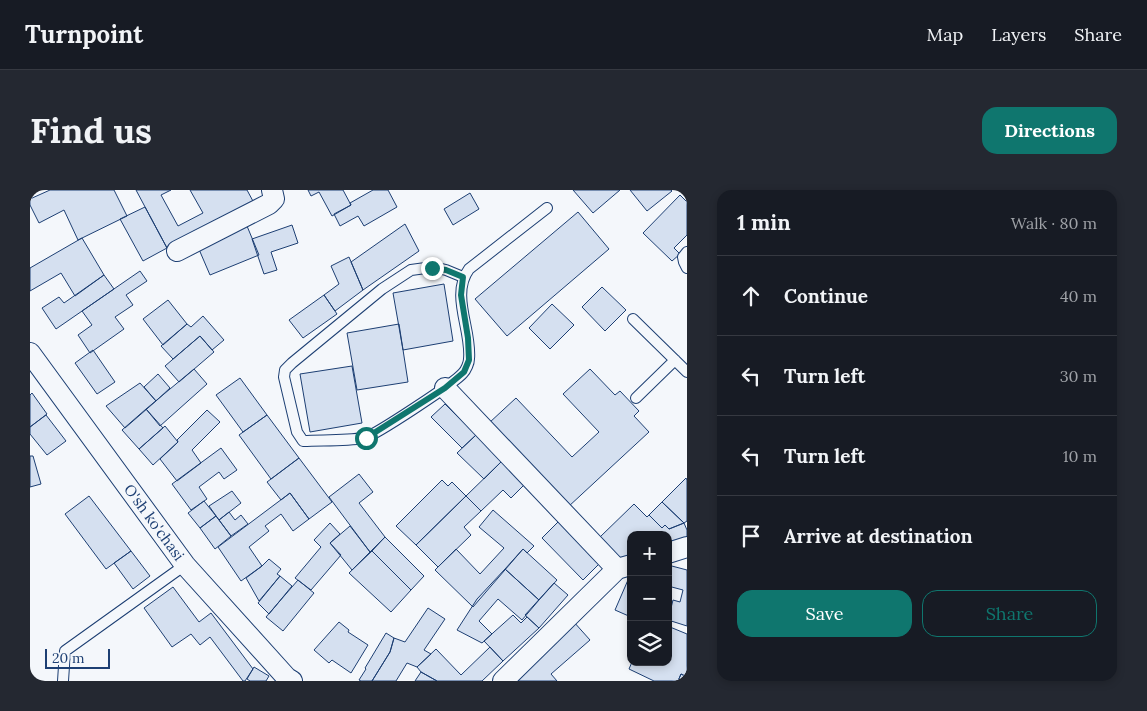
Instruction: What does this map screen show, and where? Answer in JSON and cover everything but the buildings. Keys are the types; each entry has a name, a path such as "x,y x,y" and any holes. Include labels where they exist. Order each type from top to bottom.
{"street":[{"path":"176,251 269,204 274,199 272,190"},
{"name":"O'sh ko'chasi","path":"30,353 185,565 287,678 292,681"},
{"path":"445,388 624,567 503,681"},
{"path":"672,552 687,547"}],"lane":[{"path":"463,277 446,270 432,268 411,270 382,290 285,370 284,377 297,432 303,440 366,438 445,388 464,372 469,360 468,338 461,295 463,277 469,269 547,208"},
{"path":"687,252 683,257 687,268"},
{"path":"633,319 687,372"},
{"path":"636,398 674,360"},
{"path":"63,681 66,651 185,565"}],"route":[{"path":"366,438 445,388 464,372 469,360 468,338 461,295 463,277 446,270 432,268"}]}
